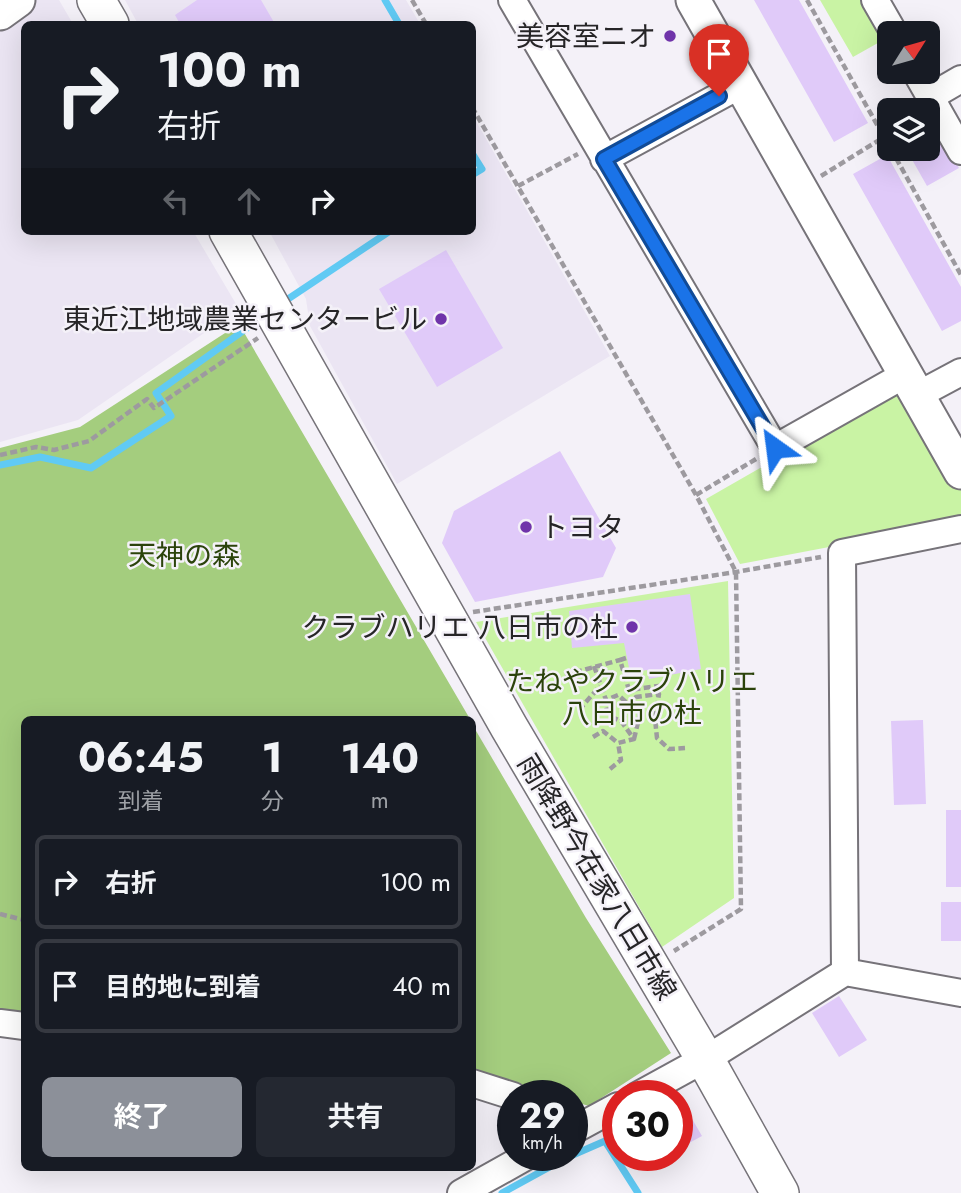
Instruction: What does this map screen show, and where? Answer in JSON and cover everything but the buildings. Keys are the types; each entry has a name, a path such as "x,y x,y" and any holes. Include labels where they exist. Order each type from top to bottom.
{"main road":[{"path":"96,0 108,21"},
{"name":"雨降野今在家八日市線","path":"230,235 509,727 705,1059 780,1193"}],"street":[{"path":"0,13 18,0"},
{"path":"512,0 775,448 912,384 961,372"},
{"path":"693,0 961,472"},
{"path":"875,0 887,21"},
{"path":"930,97 961,79"},
{"path":"600,152 742,84"},
{"path":"923,84 961,151"},
{"path":"845,972 842,553 961,529"},
{"path":"666,1080 845,972 961,993"},
{"path":"0,1023 21,1026"},
{"path":"476,1084 497,1091"},
{"path":"461,1193 500,1171"}],"path":[{"path":"412,0 424,21"},
{"path":"807,0 877,121"},
{"path":"476,114 696,495 736,572 741,909 663,958"},
{"path":"801,188 877,142"},
{"path":"518,186 600,152"},
{"path":"898,161 961,275"},
{"path":"0,455 36,447 54,450 89,441 147,399 154,408 172,397 264,334"},
{"path":"696,495 775,448"},
{"path":"460,614 842,553"},
{"path":"565,675 623,659 629,690 666,685"},
{"path":"594,666 606,700 605,708 611,718 621,721 634,739"},
{"path":"579,710 600,686"},
{"path":"634,739 640,714 636,697 659,694 655,719 657,738 669,749 685,748"},
{"path":"606,700 618,695 625,702 627,712 621,721"},
{"path":"593,737 603,731 618,743 621,760 610,769"},
{"path":"618,743 634,739"},
{"path":"0,914 21,919"}],"shaded area":[{"path":"0,0 59,0 71,21 21,21 21,235 195,235 239,309 78,420 0,442"},
{"path":"125,0 406,0 418,21 136,21"},
{"path":"476,121 610,356 397,484 310,326 306,299 271,235 476,235"}],"green space":[{"path":"820,0 863,0 877,25 877,44 853,57"},
{"name":"天神の森","path":"239,324 468,716 21,716 21,1015 0,1012 0,448 80,427"},
{"path":"905,385 961,485 961,522 740,564 706,499"},
{"name":"たねやクラブハリエ 八日市の杜","path":"728,581 734,898 662,947 476,622"},
{"path":"476,731 586,918 671,1053 629,1080 602,1080 602,1098 589,1106 588,1080 503,1080 476,1072"}],"waterway":[{"path":"385,0 397,21"},
{"path":"476,159 482,169 476,173"},
{"path":"282,303 384,235"},
{"path":"0,465 40,457 91,468 171,416 156,393 264,316"},
{"path":"502,1193 566,1158 605,1141 638,1193"}],"place":[{"name":"美容室ニオ","path":"670,36"},
{"name":"東近江地域農業センタービル","path":"441,319"},
{"name":"トヨタ","path":"526,527"},
{"name":"クラブハリエ 八日市の杜","path":"632,627"}],"route":[{"path":"719,96 604,159 775,448"}]}
